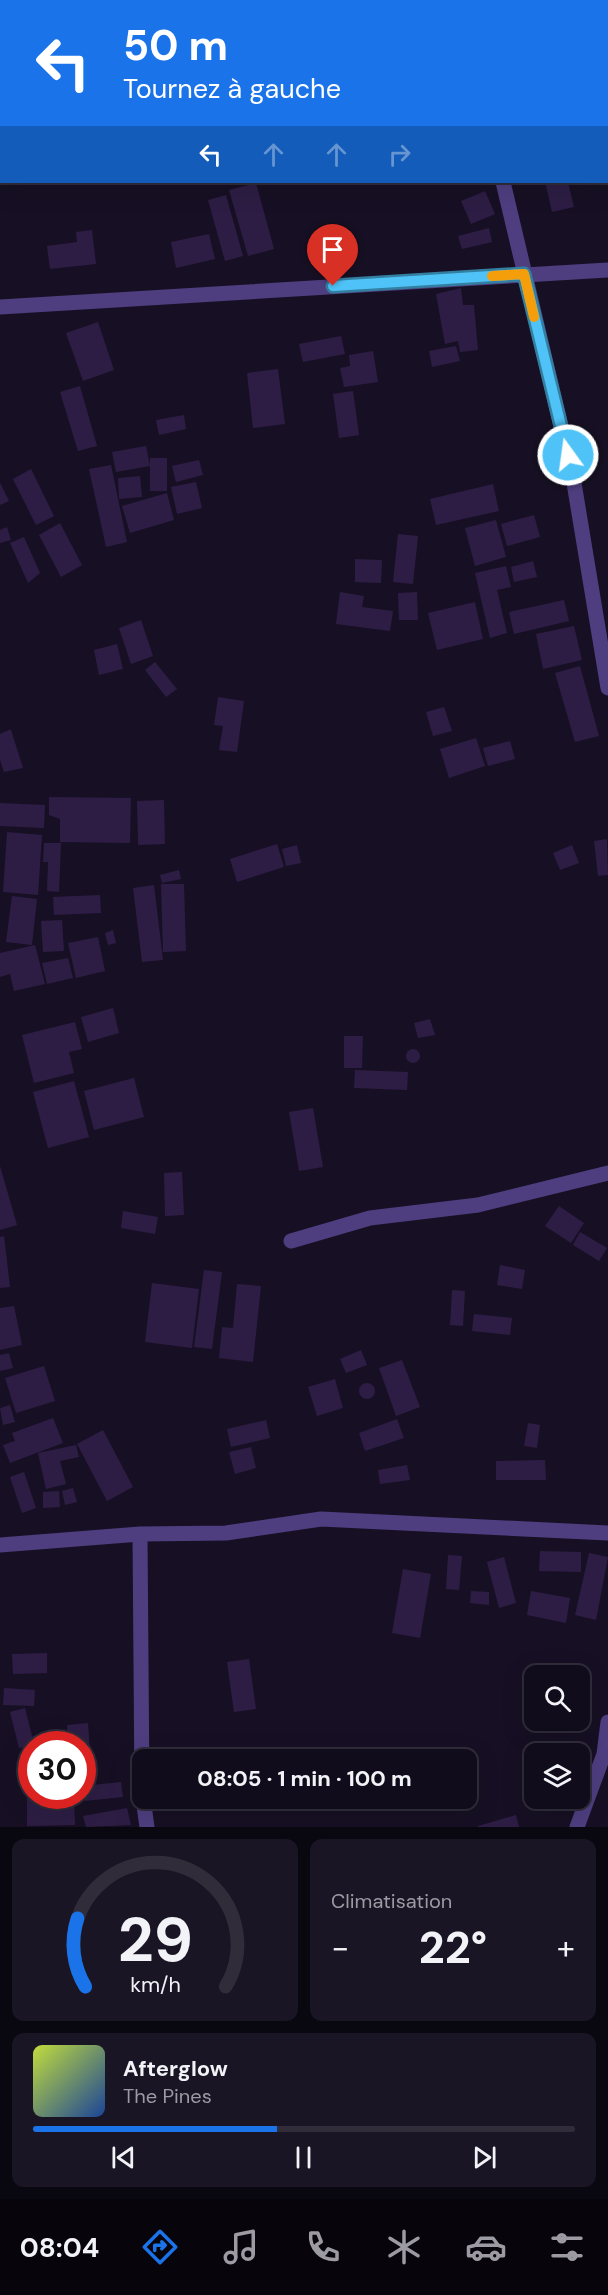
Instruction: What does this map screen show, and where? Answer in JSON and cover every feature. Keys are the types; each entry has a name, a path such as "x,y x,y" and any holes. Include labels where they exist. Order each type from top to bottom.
{"street":[{"path":"503,183 573,477 608,688"},
{"path":"0,306 608,270"},
{"path":"291,1241 370,1218 478,1205 608,1173"},
{"path":"0,1545 140,1534 226,1533 321,1519 608,1533"},
{"path":"140,1534 142,1749"},
{"path":"577,1827 604,1754 608,1722"},
{"path":"145,1809 147,1827"}],"building":[{"path":"256,183 274,249 248,256 229,190"},
{"path":"545,183 568,183 574,207 552,212"},
{"path":"485,191 495,214 471,224 461,201"},
{"path":"226,195 243,256 225,261 208,200"},
{"path":"489,228 492,242 462,249 458,236"},
{"path":"92,230 96,264 50,269 47,246 77,242 76,232"},
{"path":"209,234 215,259 176,268 171,242"},
{"path":"461,288 463,305 474,305 478,350 460,352 458,341 445,344 436,294"},
{"path":"98,322 114,370 83,381 66,333"},
{"path":"341,336 345,354 303,362 299,344"},
{"path":"456,346 460,361 432,367 429,351"},
{"path":"373,351 378,382 344,387 340,368 350,366 349,355"},
{"path":"278,369 285,424 253,428 247,373"},
{"path":"80,386 97,446 78,451 60,392"},
{"path":"353,391 359,435 339,438 333,394"},
{"path":"184,415 186,429 159,435 156,420"},
{"path":"146,446 150,466 116,472 112,452"},
{"path":"150,458 167,458 167,491 150,491"},
{"path":"199,460 203,475 176,482 172,466"},
{"path":"111,465 127,542 106,547 89,469"},
{"path":"31,469 54,516 36,525 13,479"},
{"path":"140,476 142,497 119,499 118,478"},
{"path":"196,482 202,508 177,514 171,487"},
{"path":"0,483 9,501 0,505"},
{"path":"493,484 499,511 436,525 430,499"},
{"path":"167,493 174,520 130,533 122,506"},
{"path":"534,515 540,537 507,546 501,524"},
{"path":"496,520 506,557 475,566 465,528"},
{"path":"60,523 82,565 61,577 39,535"},
{"path":"7,527 11,540 0,543 0,530"},
{"path":"398,534 418,536 413,584 393,582"},
{"path":"24,537 40,573 28,583 10,543"},
{"path":"355,559 382,560 381,583 355,582"},
{"path":"533,561 537,577 514,582 511,567"},
{"path":"506,566 511,587 497,590 507,633 490,638 475,573"},
{"path":"340,592 364,596 362,607 393,611 390,631 336,624"},
{"path":"417,592 418,620 399,620 398,593"},
{"path":"564,600 569,621 514,634 509,612"},
{"path":"475,602 483,639 437,650 428,613"},
{"path":"141,620 153,656 131,664 119,628"},
{"path":"574,626 582,660 543,669 536,634"},
{"path":"117,644 123,669 99,675 94,650"},
{"path":"155,662 177,689 166,697 145,670"},
{"path":"580,666 599,736 575,742 555,673"},
{"path":"218,697 244,701 237,752 219,750 223,726 214,725"},
{"path":"444,707 452,731 433,736 426,712"},
{"path":"11,730 23,768 4,772 0,760 0,734"},
{"path":"476,738 485,766 449,778 440,749"},
{"path":"510,741 515,759 488,766 483,748"},
{"path":"49,797 131,798 130,843 60,842 60,819 49,815"},
{"path":"164,800 165,844 138,845 137,801"},
{"path":"0,803 45,805 44,828 0,826"},
{"path":"7,832 42,835 38,895 3,892"},
{"path":"607,839 608,875 598,876 594,841"},
{"path":"44,843 61,843 59,892 47,891 48,862 43,862"},
{"path":"277,844 284,867 237,882 230,859"},
{"path":"297,845 301,863 286,866 282,849"},
{"path":"572,845 579,863 560,870 553,853"},
{"path":"179,870 181,879 162,883 160,875"},
{"path":"161,884 184,884 186,951 163,952"},
{"path":"154,885 163,960 142,962 133,888"},
{"path":"100,895 101,913 54,915 53,897"},
{"path":"12,896 37,899 32,945 6,942"},
{"path":"62,920 64,951 43,952 41,921"},
{"path":"113,930 116,943 108,945 105,933"},
{"path":"98,937 105,971 76,978 68,943"},
{"path":"35,945 45,984 14,991 10,974 0,977 0,953"},
{"path":"68,958 73,978 47,984 42,963"},
{"path":"113,1008 119,1033 88,1042 81,1017"},
{"path":"430,1019 435,1035 418,1038 414,1023"},
{"path":"75,1022 82,1049 69,1052 74,1073 34,1083 22,1035"},
{"path":"344,1036 363,1036 362,1068 344,1068"},
{"path":"410,1049 416,1049 420,1056 416,1063 410,1063 406,1059 406,1053"},
{"path":"355,1070 408,1072 407,1090 354,1088"},
{"path":"134,1078 144,1117 94,1130 84,1091"},
{"path":"74,1081 89,1137 48,1148 33,1092"},
{"path":"313,1108 323,1167 299,1171 289,1112"},
{"path":"0,1166 17,1225 0,1230"},
{"path":"182,1172 184,1215 165,1216 164,1173"},
{"path":"559,1206 584,1223 571,1243 545,1226"},
{"path":"123,1211 158,1217 155,1234 121,1228"},
{"path":"580,1232 607,1248 599,1261 573,1245"},
{"path":"4,1236 10,1287 0,1288 0,1237"},
{"path":"500,1265 525,1270 522,1289 497,1285"},
{"path":"204,1270 222,1272 212,1349 194,1347"},
{"path":"152,1283 199,1289 192,1348 145,1342"},
{"path":"237,1284 261,1286 253,1362 219,1358 222,1327 233,1328"},
{"path":"452,1290 465,1291 463,1326 450,1325"},
{"path":"14,1306 22,1345 0,1350 0,1308"},
{"path":"474,1314 512,1318 510,1335 472,1331"},
{"path":"361,1350 367,1365 346,1373 340,1359"},
{"path":"9,1353 13,1368 0,1371 0,1355"},
{"path":"402,1360 420,1407 396,1416 379,1368"},
{"path":"44,1366 55,1401 16,1413 5,1378"},
{"path":"335,1379 343,1408 317,1416 308,1387"},
{"path":"367,1383 373,1385 375,1391 373,1397 367,1399 361,1397 359,1391 361,1385"},
{"path":"10,1405 15,1422 3,1425 0,1408"},
{"path":"53,1418 63,1443 10,1463 3,1445 15,1441 12,1433"},
{"path":"397,1419 404,1438 365,1451 359,1433"},
{"path":"266,1420 270,1438 231,1447 227,1429"},
{"path":"528,1423 540,1425 537,1448 524,1446"},
{"path":"103,1430 133,1487 107,1501 77,1444"},
{"path":"76,1445 79,1457 60,1461 66,1484 46,1489 38,1453"},
{"path":"251,1447 256,1468 235,1474 229,1452"},
{"path":"545,1460 546,1480 496,1480 496,1461"},
{"path":"407,1465 410,1480 380,1484 378,1470"},
{"path":"24,1472 36,1508 22,1513 10,1477"},
{"path":"73,1488 77,1502 65,1505 62,1491"},
{"path":"59,1491 60,1507 43,1508 43,1492"},
{"path":"540,1551 581,1552 581,1572 539,1571"},
{"path":"589,1553 608,1557 596,1620 575,1615"},
{"path":"448,1555 462,1556 459,1590 446,1589"},
{"path":"504,1557 516,1603 499,1608 487,1562"},
{"path":"403,1569 431,1574 420,1638 392,1633"},
{"path":"471,1591 489,1592 489,1605 470,1603"},
{"path":"531,1591 570,1598 566,1623 527,1615"},
{"path":"47,1653 47,1673 13,1674 12,1654"},
{"path":"249,1659 256,1709 234,1712 227,1662"},
{"path":"4,1688 35,1690 34,1706 3,1705"},
{"path":"25,1708 31,1731 18,1731 18,1744 10,1712"},
{"path":"88,1723 89,1731 67,1731 67,1725"},
{"path":"121,1782 123,1797 96,1800 96,1785"},
{"path":"127,1808 131,1825 86,1827 83,1816"},
{"path":"27,1809 74,1809 75,1825 27,1826"},
{"path":"516,1815 519,1827 478,1827 478,1826"}],"slow traffic":[{"path":"492,276 524,274 534,317"}],"route":[{"path":"333,286 524,274 568,455"}]}
